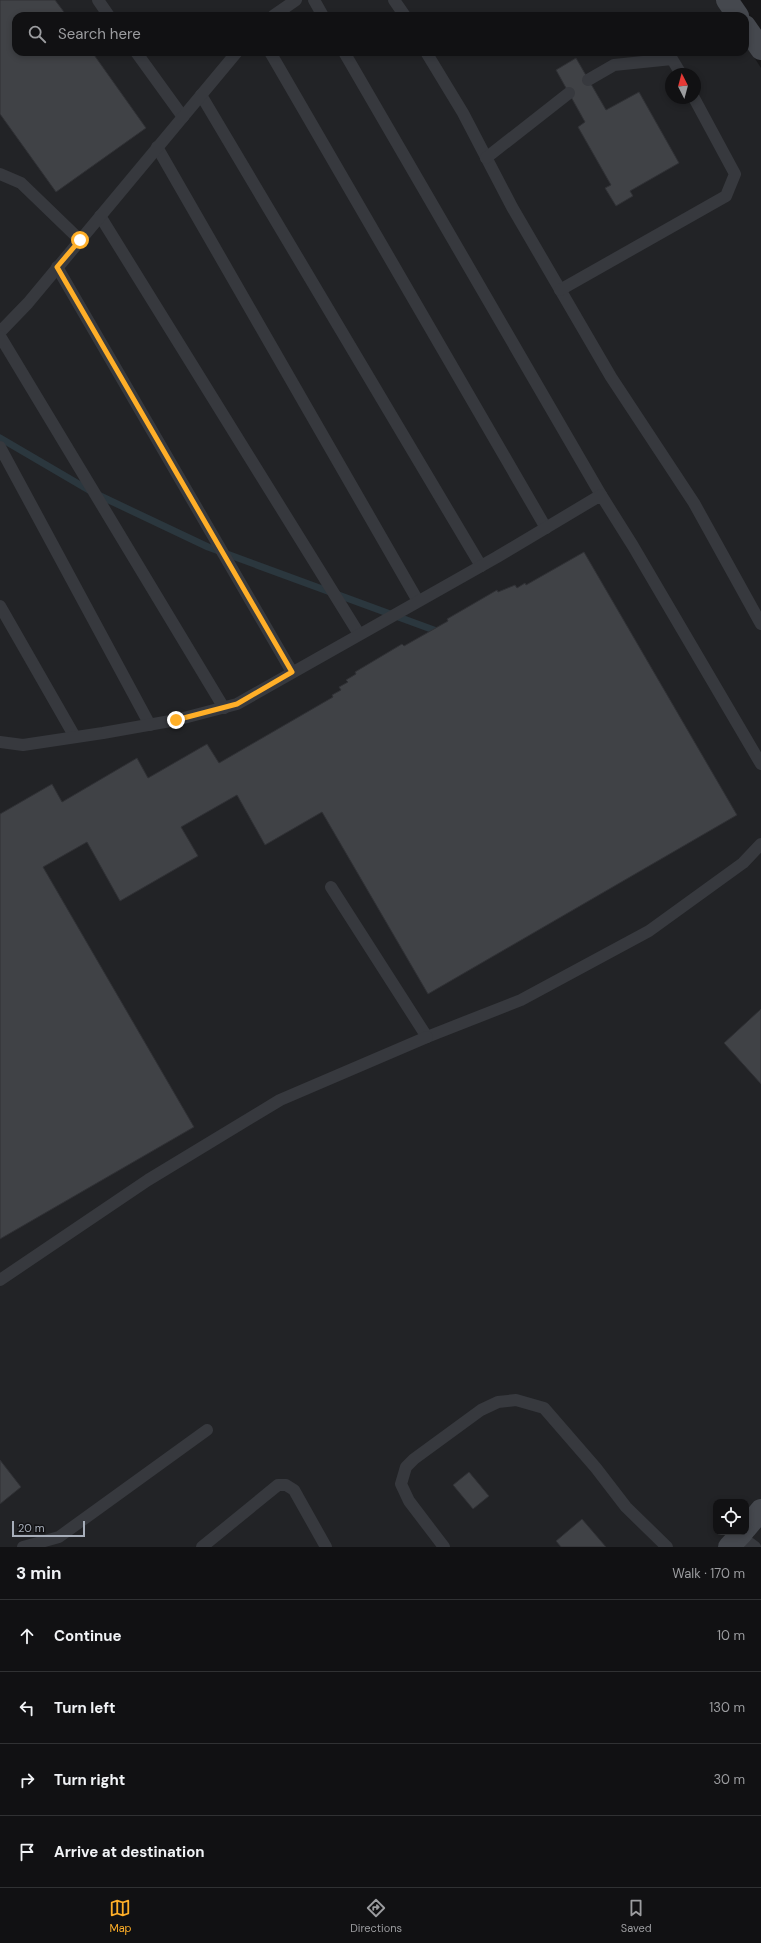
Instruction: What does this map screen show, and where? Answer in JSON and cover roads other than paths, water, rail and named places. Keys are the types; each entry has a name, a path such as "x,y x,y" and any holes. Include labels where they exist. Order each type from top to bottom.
{"street":[{"path":"727,0 735,12"},
{"path":"749,32 761,49"},
{"path":"743,1538 761,1510"}],"lane":[{"path":"98,0 106,12"},
{"path":"279,12 296,0"},
{"path":"314,0 321,12"},
{"path":"394,0 402,12"},
{"path":"139,56 183,117"},
{"path":"0,332 28,303 235,56"},
{"path":"272,56 546,528"},
{"path":"346,56 601,495 634,546 761,764"},
{"path":"428,56 462,113 512,207 560,290 611,377 694,503 761,624"},
{"path":"588,80 614,65 672,58 677,68"},
{"path":"486,158 569,93"},
{"path":"201,95 481,566"},
{"path":"560,290 726,196 735,174 697,104"},
{"path":"157,148 418,601"},
{"path":"0,174 21,183 80,240"},
{"path":"100,216 359,634"},
{"path":"57,267 292,672"},
{"path":"0,336 224,708"},
{"path":"0,447 150,725"},
{"path":"0,742 23,745 150,725 176,720 237,704 481,566 601,495"},
{"path":"0,606 75,737"},
{"path":"0,1280 148,1180 280,1100 427,1037 521,1000 648,931 743,863 761,844"},
{"path":"331,887 427,1037"},
{"path":"444,1547 409,1501 401,1484 406,1467 414,1459 427,1451 481,1410 498,1402 516,1400 544,1408 596,1468 626,1507 667,1547"},
{"path":"23,1547 59,1536 207,1430"},
{"path":"202,1547 278,1485 286,1486 294,1490 326,1547"}],"waterway":[{"path":"0,438 94,493 208,547 442,633"}]}
